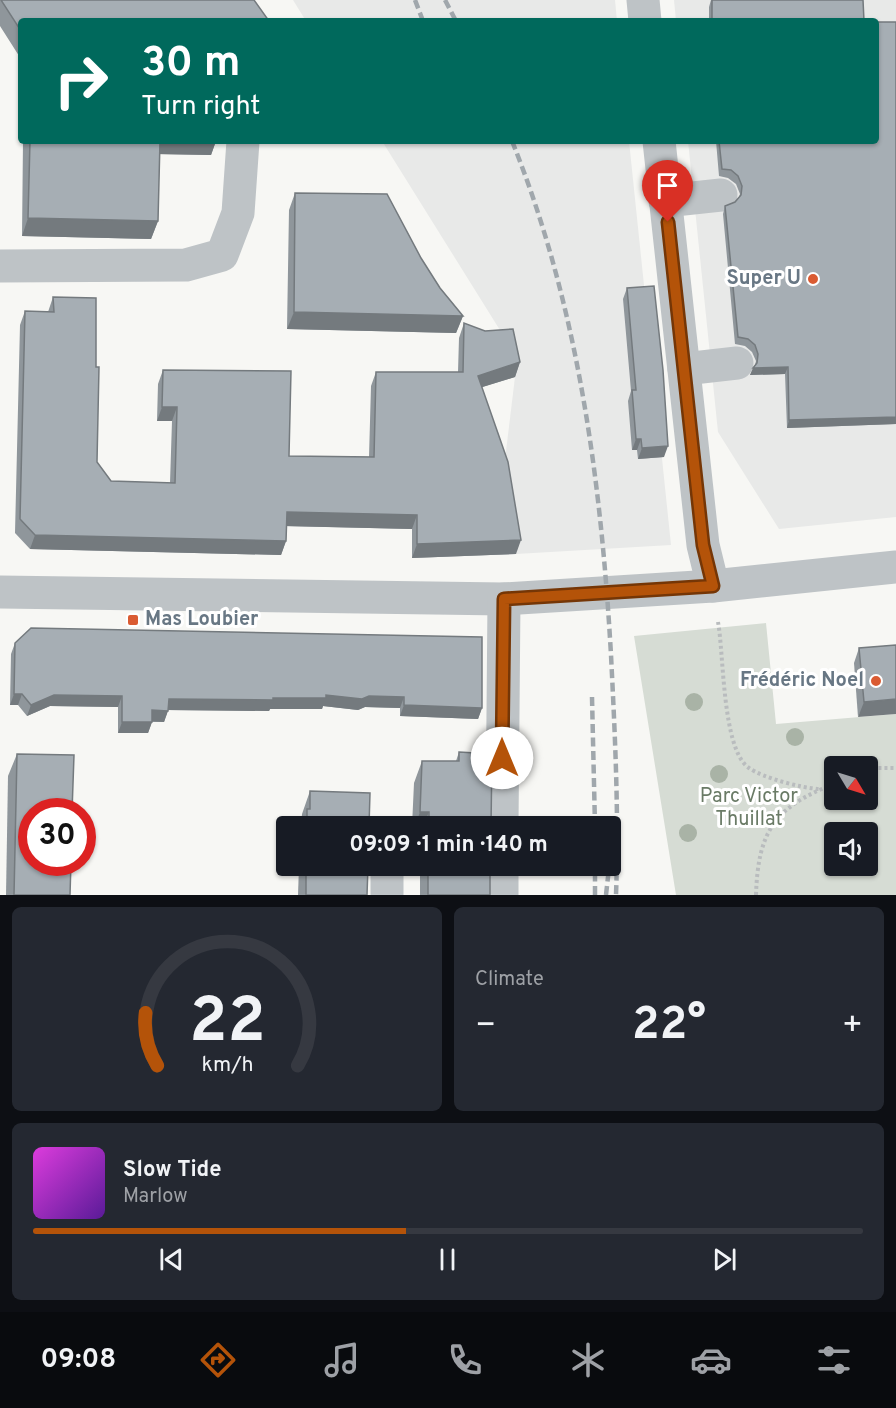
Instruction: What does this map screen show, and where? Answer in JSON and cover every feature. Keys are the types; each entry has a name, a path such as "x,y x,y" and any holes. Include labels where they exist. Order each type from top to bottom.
{"street":[{"path":"643,0 645,18"},
{"path":"0,267 186,266 222,255 238,213 243,144"},
{"path":"659,144 703,545 713,586"},
{"path":"665,201 721,195"},
{"path":"684,369 737,363"},
{"path":"0,592 504,599 713,586 896,567"},
{"path":"502,816 504,599"},
{"path":"387,876 387,895"},
{"path":"502,876 502,895"}],"path":[{"path":"713,586 721,638 727,712 738,757 749,768 760,774 804,788 819,789"},
{"path":"878,768 896,768"},
{"path":"756,895 759,858 766,835 772,825 794,805 824,787"}],"shaded area":[{"path":"293,0 615,0 617,18 304,18"},
{"name":"Super U","path":"674,0 896,0 896,517 779,529 718,432 688,144 879,144 879,18 676,18"},
{"path":"384,144 629,144 671,545 516,554 503,476 515,377 508,343"}],"green space":[{"name":"Parc Victor Thuillat","path":"766,623 776,724 896,714 896,895 676,895 634,636"}],"building":[{"path":"1,0 254,0 267,18 18,18 18,26"},
{"path":"712,0 863,0 864,18 712,18"},
{"name":"Super U","path":"879,22 896,22 896,417 789,420 788,367 753,368 757,363 758,354 755,345 748,339 738,337 725,206 735,202 741,195 742,186 738,176 731,170 722,169 719,144 879,144"},
{"path":"30,144 160,144 158,221 28,218"},
{"path":"295,193 387,194 421,258 440,288 463,316 294,312"},
{"path":"654,286 668,446 642,448 641,439 636,439 632,390 636,390 627,288"},
{"path":"53,297 96,298 96,367 99,367 97,462 111,481 175,483 177,407 162,407 163,370 291,371 289,456 374,457 376,372 463,372 464,323 485,331 513,329 520,362 478,376 508,462 521,540 417,544 417,515 287,512 286,541 35,535 20,519 25,311 54,312"},
{"path":"31,628 482,637 482,708 404,705 404,697 369,696 362,699 326,695 326,698 273,698 273,700 169,699 168,711 152,710 152,722 122,722 122,696 54,695 31,705 22,694 14,694 15,643"},
{"name":"Frédéric Noel","path":"896,645 896,699 864,702 859,648"},
{"path":"459,752 492,754 491,816 429,816 429,812 420,812 422,761 459,761"},
{"path":"17,754 74,755 72,798 18,798 18,876 71,876 70,895 14,895"},
{"path":"310,791 370,793 369,816 307,816 307,809 310,809"},
{"path":"306,876 368,876 367,895 306,895"},
{"path":"428,876 490,876 490,895 428,895"}],"railway":[{"path":"415,0 422,18"},
{"path":"445,0 454,18"},
{"path":"513,144 535,203 554,266 570,330 593,459 607,589 611,655 617,805 616,895"},
{"path":"592,697 595,816"},
{"path":"595,876 595,895"},
{"path":"606,895 608,876"}],"place":[{"name":"Super U","path":"813,279"},
{"name":"Mas Loubier","path":"133,620"},
{"name":"Frédéric Noel","path":"876,681"}],"route":[{"path":"502,758 504,599 713,586 703,545 668,222"}]}
